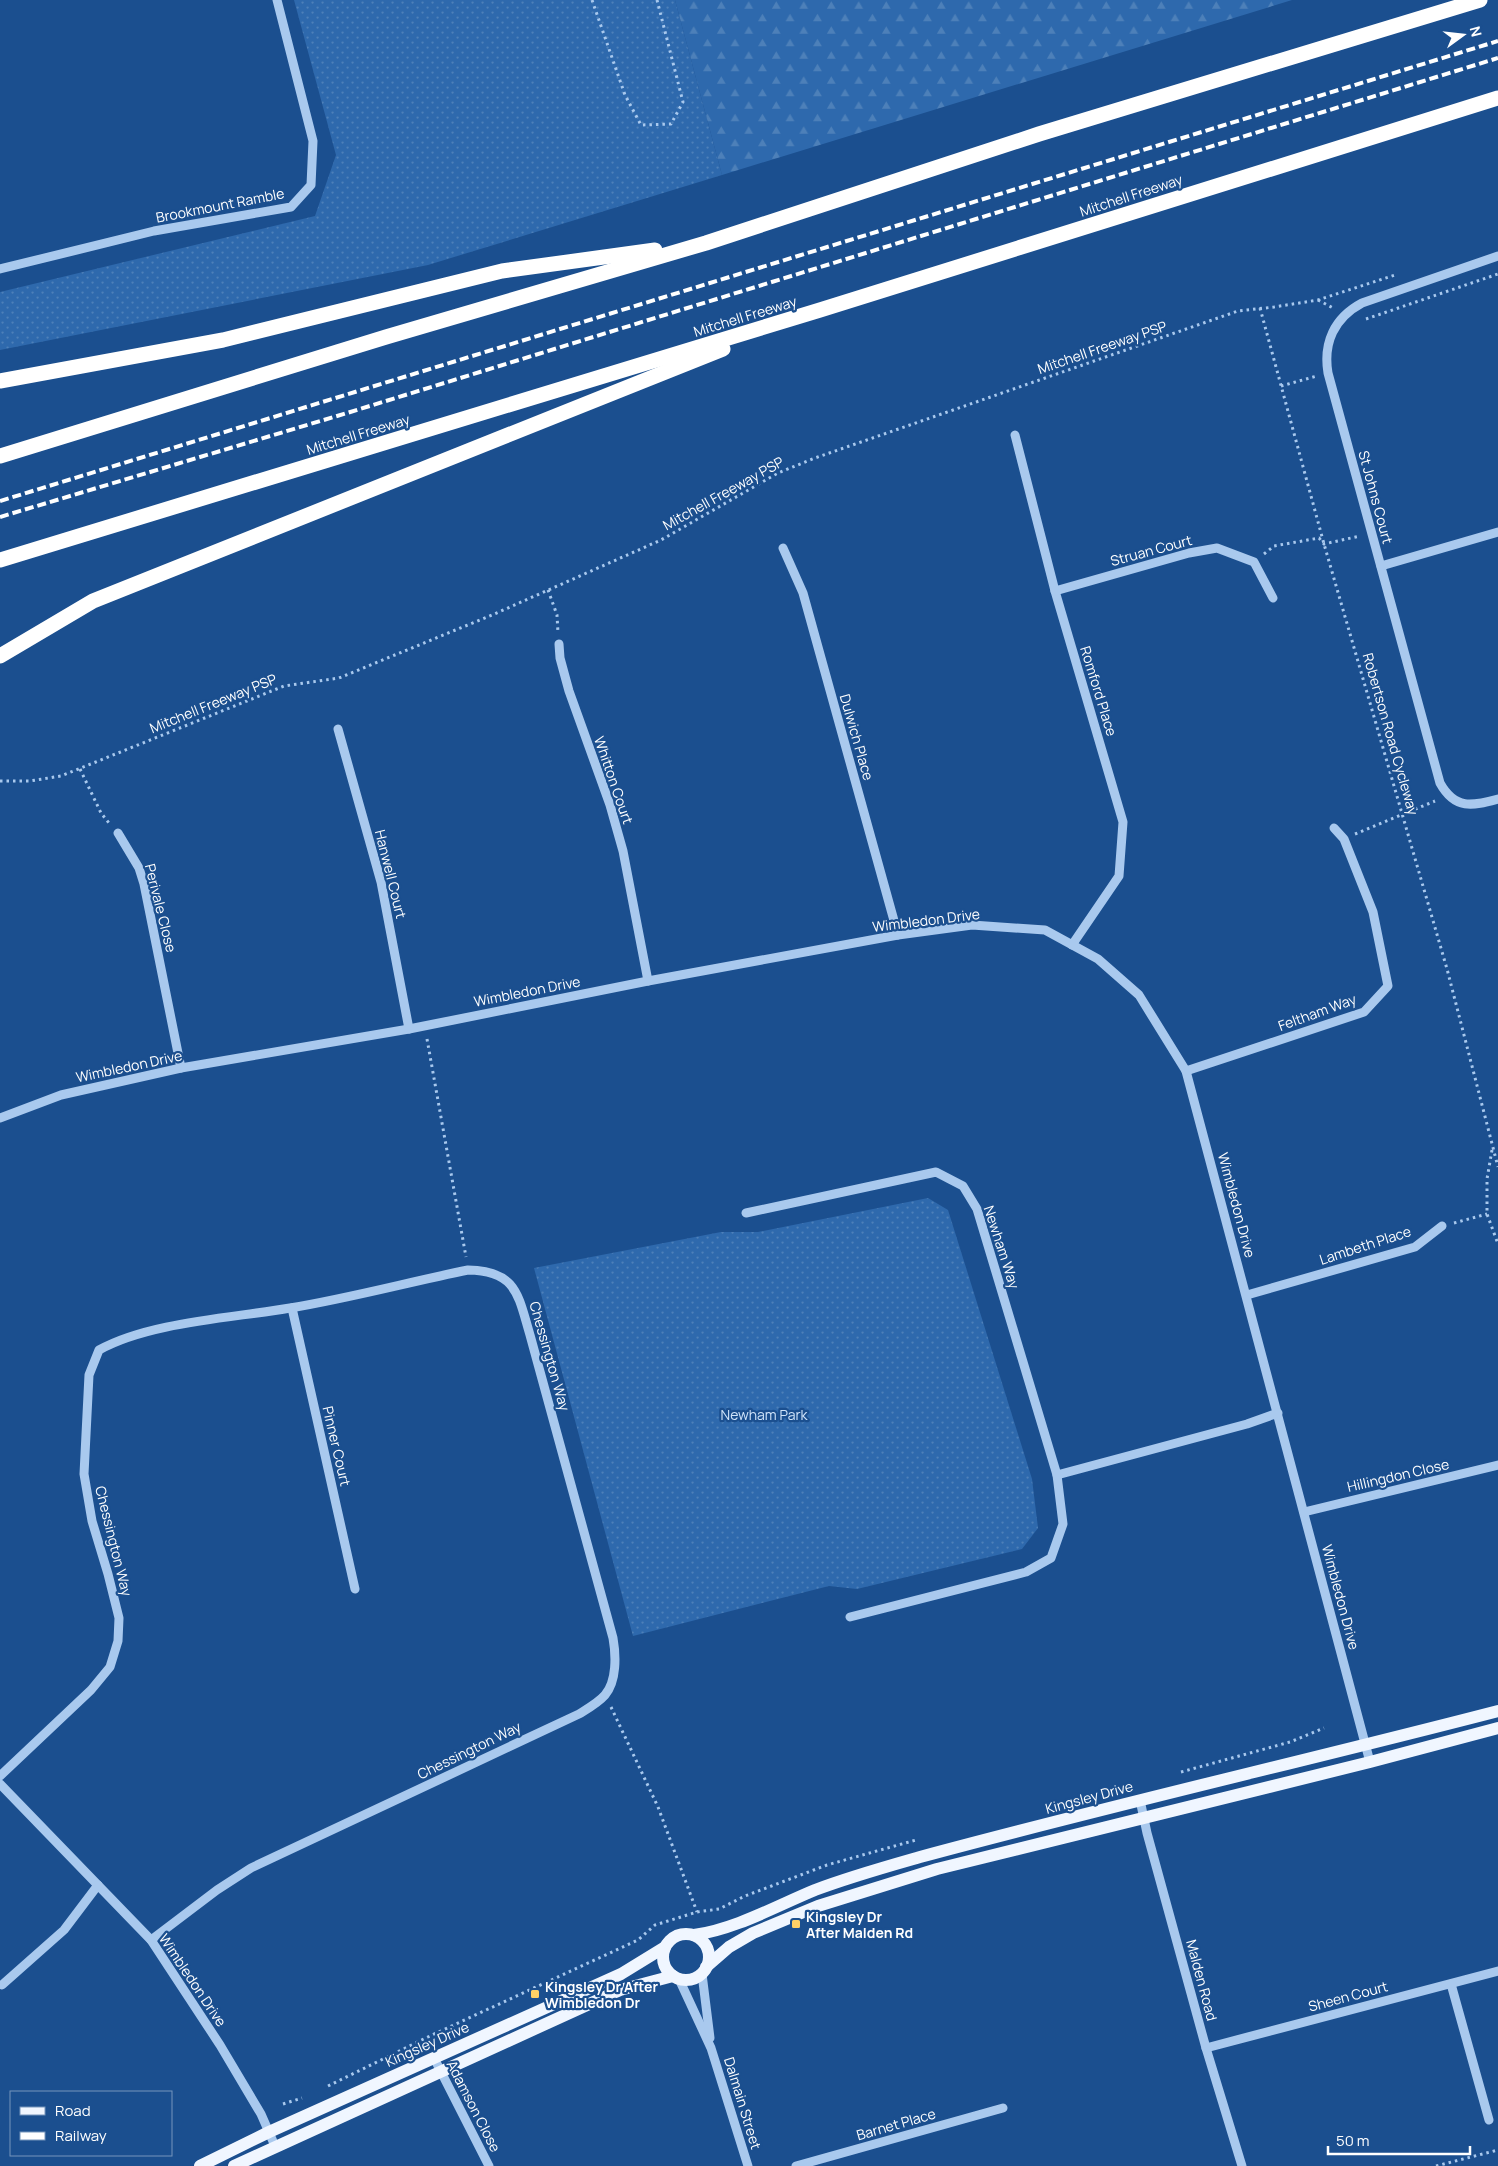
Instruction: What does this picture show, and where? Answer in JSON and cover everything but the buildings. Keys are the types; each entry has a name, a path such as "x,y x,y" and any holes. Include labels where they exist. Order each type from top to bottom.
{"highway":[{"path":"0,456 386,337 706,242 1039,134 1480,0"},
{"name":"Mitchell Freeway","path":"0,560 820,310 1498,98"},
{"path":"0,381 223,340 502,271 706,242"},
{"path":"0,656 94,601 820,310"}],"main road":[{"name":"Kingsley Drive","path":"694,1935 714,1932 818,1889 917,1858 1140,1800 1366,1746 1498,1711"},
{"path":"234,2166 628,1987 676,1977 691,1979 729,1947 753,1933 818,1906 937,1869 1370,1762 1498,1728"},
{"path":"676,1977 665,1966 664,1954 665,1947 674,1937 687,1934 694,1935 706,1945 709,1952 704,1970"},
{"name":"Kingsley Drive","path":"200,2166 269,2132 621,1974 665,1947"}],"street":[{"name":"Brookmount Ramble","path":"0,269 154,231 290,207 311,184 313,141 277,0"},
{"name":"St Johns Court","path":"1449,796 1440,783 1328,373 1326,355 1330,337 1345,314 1362,303 1498,256"},
{"name":"Romford Place","path":"1015,435 1055,591 1123,822 1118,876 1072,945"},
{"path":"1381,566 1498,532"},
{"name":"Dulwich Place","path":"782,548 803,593 898,935"},
{"name":"Struan Court","path":"1055,591 1190,553 1217,548 1254,562"},
{"path":"1254,562 1273,598"},
{"name":"Whitton Court","path":"559,644 560,658 569,691 621,843 648,981"},
{"name":"Hanwell Court","path":"338,729 381,882 409,1029"},
{"path":"1449,796 1470,805 1498,799"},
{"name":"Feltham Way","path":"1186,1071 1364,1012 1388,986 1372,912 1344,839 1334,828"},
{"name":"Perivale Close","path":"118,833 139,868 144,884 181,1068"},
{"name":"Wimbledon Drive","path":"0,1118 61,1095 181,1068 409,1029 648,981 898,935 981,926 1044,930 1098,959 1139,996 1186,1071 1370,1762"},
{"name":"Newham Way","path":"746,1213 936,1172 963,1186 977,1209 1057,1475 1063,1524 1051,1558 1026,1572 850,1617"},
{"name":"Lambeth Place","path":"1247,1295 1414,1247 1442,1226"},
{"name":"Chessington Way","path":"0,1776 92,1690 110,1667 118,1641 119,1618 92,1521 84,1474 89,1375 98,1350 129,1337 177,1326 292,1308 468,1270 483,1270 498,1274 512,1286 519,1298 613,1638 616,1665 606,1695 579,1714 251,1868 217,1890 151,1940"},
{"name":"Pinner Court","path":"292,1308 355,1589"},
{"path":"1057,1475 1238,1426 1278,1413"},
{"name":"Hillingdon Close","path":"1304,1512 1498,1466"},
{"name":"Wimbledon Drive","path":"0,1784 151,1940 220,2045 261,2114 275,2146"},
{"name":"Malden Road","path":"1140,1800 1206,2048 1242,2166"},
{"path":"2,1985 64,1930 98,1885"},
{"name":"Dalmain Street","path":"704,1970 711,2048"},
{"name":"Sheen Court","path":"1206,2048 1498,1971"},
{"name":"Dalmain Street","path":"676,1977 711,2048 748,2166"},
{"path":"1451,1984 1489,2120"},
{"name":"Adamson Close","path":"434,2058 490,2166"},
{"name":"Barnet Place","path":"796,2166 1003,2108"}],"path":[{"path":"592,0 625,95 641,125 670,124 684,102 656,0"},
{"name":"Mitchell Freeway PSP","path":"0,780 40,780 80,769 284,686 340,678 661,540 778,472 814,458 1238,311 1318,300 1403,272"},
{"path":"1345,314 1361,320 1498,274"},
{"name":"Robertson Road Cycleway","path":"1260,308 1324,544 1447,969 1498,1167"},
{"path":"1281,386 1328,373"},
{"path":"1254,562 1274,546 1319,538 1324,544 1372,533"},
{"path":"548,590 557,615 559,644"},
{"path":"80,769 101,813 118,833"},
{"path":"1344,839 1402,813 1449,796"},
{"path":"425,1026 468,1270"},
{"path":"1493,1147 1487,1179 1487,1214 1498,1244"},
{"path":"1442,1226 1487,1214"},
{"path":"325,2088 432,2035 638,1940 655,1925 697,1912 658,1807 606,1695"},
{"path":"283,2104 307,2097"},
{"path":"1436,2166 1498,2150"}],"green space":[{"path":"294,0 675,0 722,175 428,265 0,350 0,292 315,216 336,155"},
{"path":"675,0 1292,0 722,175"},
{"name":"Newham Park","path":"928,1198 948,1210 1032,1479 1038,1528 1022,1549 857,1589 829,1586 633,1636 534,1268 721,1232 758,1232"}],"railway":[{"path":"0,501 1498,41"},
{"path":"0,517 347,413 1498,58"}],"place":[{"name":"Kingsley Dr After Malden Rd","path":"796,1924"},
{"name":"Kingsley Dr After Wimbledon Dr","path":"535,1994"}]}
